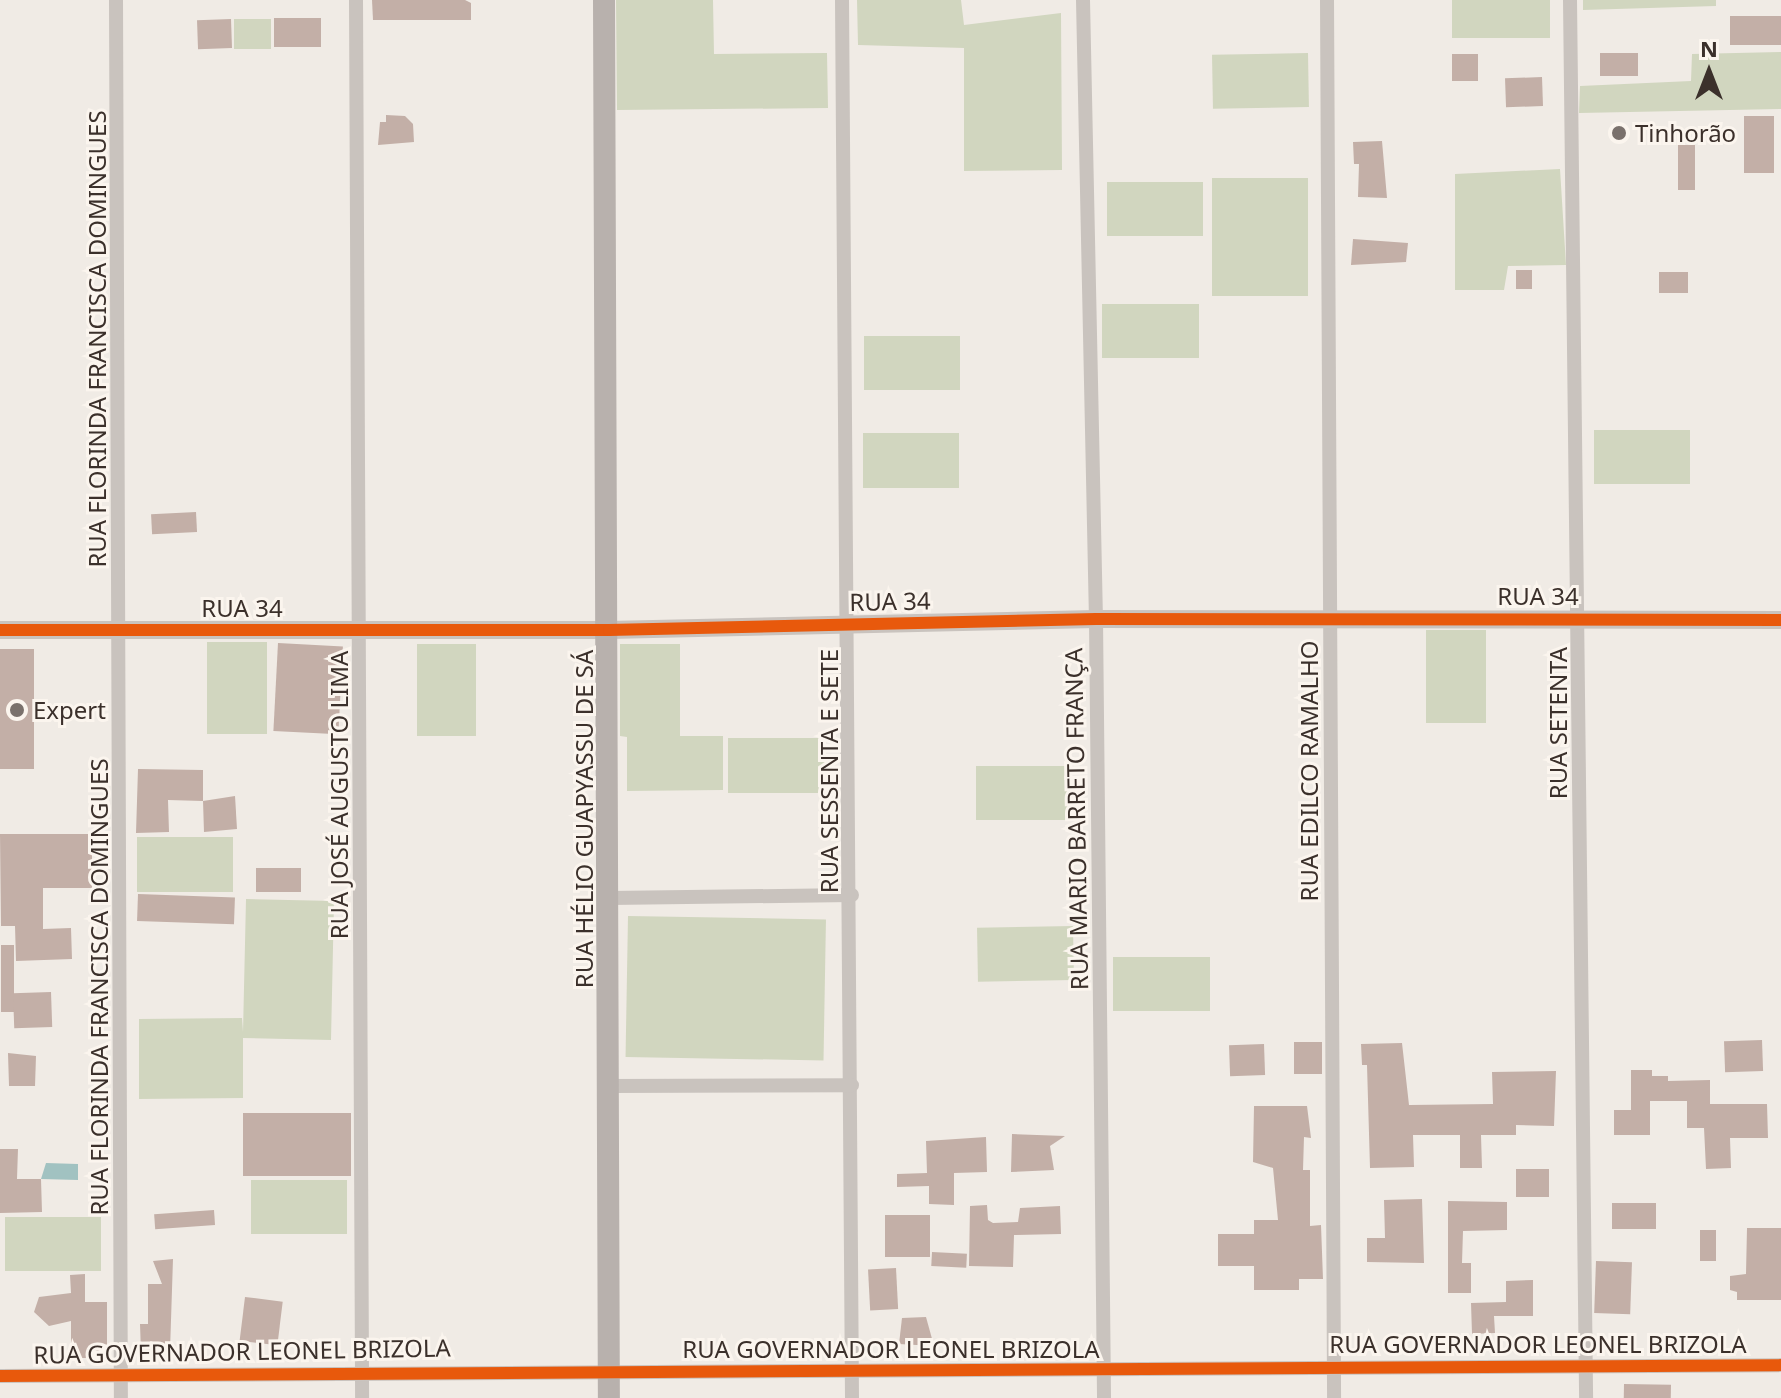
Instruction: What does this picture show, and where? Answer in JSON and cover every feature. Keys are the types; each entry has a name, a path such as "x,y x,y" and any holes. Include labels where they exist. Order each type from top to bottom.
{"main road":[{"name":"RUA HÉLIO GUAPYASSU DE SÁ","path":"604,0 610,898 609,1398"}],"street":[{"name":"RUA FLORINDA FRANCISCA DOMINGUES","path":"116,0 121,631 121,1398"},
{"name":"RUA JOSÉ AUGUSTO LIMA","path":"356,0 362,1398"},
{"name":"RUA SESSENTA E SETE","path":"842,0 852,895 852,1398"},
{"name":"RUA MARIO BARRETO FRANÇA","path":"1083,0 1096,619 1104,1398"},
{"name":"RUA EDILCO RAMALHO","path":"1327,0 1334,1398"},
{"name":"RUA SETENTA","path":"1570,0 1586,1398"},
{"name":"RUA 34","path":"0,630 609,630 1096,619 1579,617 1781,620"},
{"path":"610,898 852,895"},
{"path":"610,1086 852,1085"},
{"name":"RUA GOVERNADOR LEONEL BRIZOLA","path":"0,1376 361,1371 1104,1371 1585,1363 1781,1365"}],"green space":[{"path":"616,0 713,0 714,54 827,53 828,108 617,110"},
{"path":"857,0 961,0 964,25 1061,13 1062,170 964,171 964,48 858,45"},
{"path":"1452,0 1550,0 1550,38 1452,38"},
{"path":"1583,0 1716,0 1716,6 1583,10"},
{"path":"234,19 271,19 271,49 234,49"},
{"path":"1781,52 1781,109 1579,113 1580,86 1691,81 1692,54"},
{"path":"1308,53 1309,107 1213,109 1212,55"},
{"path":"1560,169 1566,265 1508,266 1504,290 1455,290 1455,174"},
{"path":"1212,178 1308,178 1308,296 1212,296"},
{"path":"1107,182 1203,182 1203,236 1107,236"},
{"path":"1102,304 1199,304 1199,358 1102,358"},
{"path":"864,336 960,336 960,390 864,390"},
{"path":"1594,430 1690,430 1690,484 1594,484"},
{"path":"863,433 959,433 959,488 863,488"},
{"path":"1426,630 1486,630 1486,723 1426,723"},
{"path":"207,642 267,642 267,734 207,734"},
{"path":"417,644 476,644 476,736 417,736"},
{"path":"620,644 680,644 680,736 723,736 723,790 627,791 627,737 620,736"},
{"path":"728,738 825,738 825,793 728,793"},
{"path":"976,766 1072,766 1072,820 976,820"},
{"path":"137,837 233,837 233,892 137,892"},
{"path":"246,899 334,901 331,1040 243,1038 243,1098 139,1099 139,1019 242,1018 243,1032"},
{"path":"628,916 826,919 824,1060 626,1057"},
{"path":"1073,926 1074,980 978,982 977,928"},
{"path":"1113,957 1210,957 1210,1011 1113,1011"},
{"path":"251,1180 347,1180 347,1234 251,1234"},
{"path":"5,1217 101,1217 101,1271 5,1271"}],"water":[{"path":"46,1163 78,1164 78,1180 41,1179"}],"building":[{"path":"372,0 465,0 471,3 471,20 373,20"},
{"path":"1730,16 1781,16 1781,45 1730,45"},
{"path":"274,18 321,18 321,47 274,47"},
{"path":"231,19 232,48 198,49 197,20"},
{"path":"1600,53 1638,53 1638,76 1600,76"},
{"path":"1452,54 1478,54 1478,81 1452,81"},
{"path":"1542,77 1543,106 1506,107 1505,78"},
{"path":"386,115 405,116 413,124 414,142 378,145 380,122 386,122"},
{"path":"1744,116 1774,116 1774,173 1744,173"},
{"path":"1382,141 1387,198 1358,197 1359,164 1354,164 1353,142"},
{"path":"1678,145 1695,145 1695,190 1678,190"},
{"path":"1353,239 1408,243 1406,262 1351,265"},
{"path":"1516,270 1532,270 1532,289 1516,289"},
{"path":"1659,272 1688,272 1688,293 1659,293"},
{"path":"196,512 197,532 152,534 151,514"},
{"path":"278,643 343,646 338,734 273,731"},
{"name":"Expert","path":"0,649 34,649 34,769 0,769"},
{"path":"138,769 203,770 203,801 168,800 169,832 136,833"},
{"path":"235,796 237,829 204,832 203,801"},
{"path":"0,834 92,834 92,888 43,888 43,929 71,928 72,959 16,961 15,926 1,926"},
{"path":"256,868 301,868 301,892 256,892"},
{"path":"138,894 235,897 234,924 137,921"},
{"path":"1,945 14,945 14,1012 1,1012"},
{"path":"51,992 52,1027 14,1028 13,993"},
{"path":"1762,1040 1763,1071 1725,1072 1724,1041"},
{"path":"1294,1042 1322,1042 1322,1074 1294,1074"},
{"path":"1402,1043 1409,1105 1493,1104 1492,1072 1556,1071 1554,1126 1516,1125 1516,1135 1481,1135 1482,1168 1460,1168 1460,1135 1413,1135 1414,1167 1370,1168 1367,1065 1362,1065 1361,1044"},
{"path":"1264,1044 1265,1075 1230,1076 1229,1045"},
{"path":"8,1053 36,1056 35,1086 9,1086"},
{"path":"1631,1070 1652,1070 1652,1076 1668,1076 1668,1081 1710,1080 1710,1104 1767,1104 1768,1138 1730,1138 1731,1168 1706,1169 1704,1128 1687,1128 1687,1101 1650,1101 1650,1135 1614,1135 1614,1110 1631,1110"},
{"path":"1254,1106 1307,1106 1311,1138 1304,1137 1303,1170 1310,1170 1310,1226 1321,1225 1323,1279 1299,1279 1299,1290 1254,1290 1254,1266 1218,1266 1218,1234 1254,1234 1254,1220 1278,1220 1273,1168 1253,1162"},
{"path":"243,1113 351,1113 351,1176 243,1176"},
{"path":"1012,1134 1065,1136 1050,1146 1054,1170 1011,1172"},
{"path":"986,1137 987,1172 954,1173 954,1205 929,1204 929,1186 897,1187 897,1174 927,1173 926,1141"},
{"path":"0,1149 18,1149 17,1179 41,1179 42,1212 0,1213"},
{"path":"1516,1169 1549,1169 1549,1197 1516,1197"},
{"path":"1422,1199 1424,1263 1367,1262 1367,1238 1385,1238 1384,1200"},
{"path":"1448,1201 1507,1202 1507,1230 1463,1231 1462,1263 1471,1263 1471,1293 1448,1293"},
{"path":"1612,1203 1656,1203 1656,1229 1612,1229"},
{"path":"987,1205 988,1220 993,1223 1018,1222 1020,1208 1060,1206 1061,1234 1014,1235 1013,1267 969,1266 970,1206"},
{"path":"214,1210 215,1225 155,1229 154,1214"},
{"path":"885,1215 930,1215 930,1257 885,1257"},
{"path":"1747,1228 1781,1228 1781,1300 1737,1300 1737,1292 1730,1290 1730,1276 1746,1274"},
{"path":"1700,1230 1716,1230 1716,1261 1700,1261"},
{"path":"932,1252 967,1254 966,1268 931,1266"},
{"path":"173,1259 170,1351 141,1353 140,1324 148,1324 148,1284 162,1284 153,1261"},
{"path":"1596,1261 1632,1262 1630,1314 1594,1313"},
{"path":"896,1268 898,1309 870,1310 868,1269"},
{"path":"85,1274 85,1302 107,1302 107,1358 71,1358 71,1321 49,1326 34,1312 39,1297 71,1293 70,1275"},
{"path":"1533,1280 1533,1316 1494,1316 1495,1333 1472,1334 1471,1303 1506,1302 1506,1281"},
{"path":"245,1297 283,1302 277,1345 240,1341"},
{"path":"926,1317 934,1346 899,1344 902,1318"},
{"path":"1624,1384 1671,1385 1671,1398 1624,1398"}],"cycle path":[{"path":"0,630 609,630 1096,619 1781,620"},
{"path":"0,1376 1781,1365"}],"place":[{"name":"Tinhorão","path":"1619,133"},
{"name":"Expert","path":"17,710"}]}
